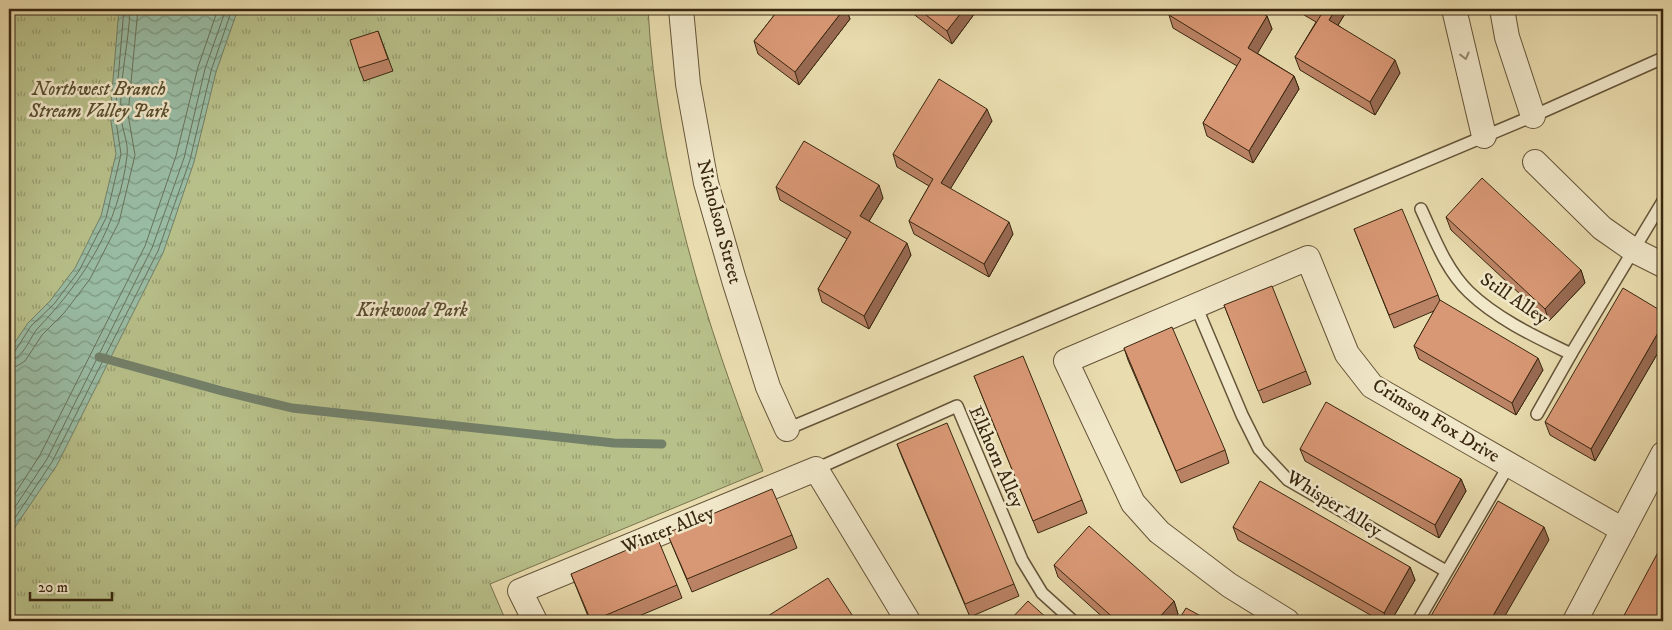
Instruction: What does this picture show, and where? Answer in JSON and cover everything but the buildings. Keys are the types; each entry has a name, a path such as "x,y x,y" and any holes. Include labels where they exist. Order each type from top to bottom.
{"street":[{"name":"Nicholson Street","path":"681,9 688,84 706,183 768,387 787,429"},
{"path":"1454,9 1484,136"},
{"path":"1502,9 1507,37 1533,116"},
{"path":"1535,162 1602,228 1635,251 1663,265"},
{"name":"Crimson Fox Drive","path":"1196,306 1308,258 1347,354 1372,386 1623,530"},
{"path":"1196,306 1066,361 1133,503 1159,532 1229,585 1287,621"},
{"path":"1574,621 1663,454"},
{"path":"816,469 908,621"},
{"name":"Winter Alley","path":"534,621 520,591 816,469"}],"lane":[{"path":"787,429 1533,116 1663,58"},
{"path":"1537,414 1570,354 1635,251 1663,202"},
{"name":"Still Alley","path":"1421,209 1445,260 1469,292 1504,318 1570,354"},
{"name":"Whisper Alley","path":"1196,306 1242,415 1260,449 1288,480 1446,571"},
{"name":"Elkhorn Alley","path":"816,469 957,406 1022,560 1042,594 1073,621"},
{"path":"1418,621 1509,465"}],"green space":[{"name":"Kirkwood Park","path":"9,9 648,9 653,69 662,128 687,244 703,302 722,359 763,471 490,584 506,621 9,621"}],"water":[{"path":"119,9 238,9 216,72 194,162 163,253 57,465 9,536 9,351 28,323 50,301 75,268 101,216 116,154 110,115"}],"waterway":[{"path":"99,357 292,408 614,443 662,444"}],"park label":[{"name":"Northwest Branch Stream Valley Park","path":"99,100"}]}
